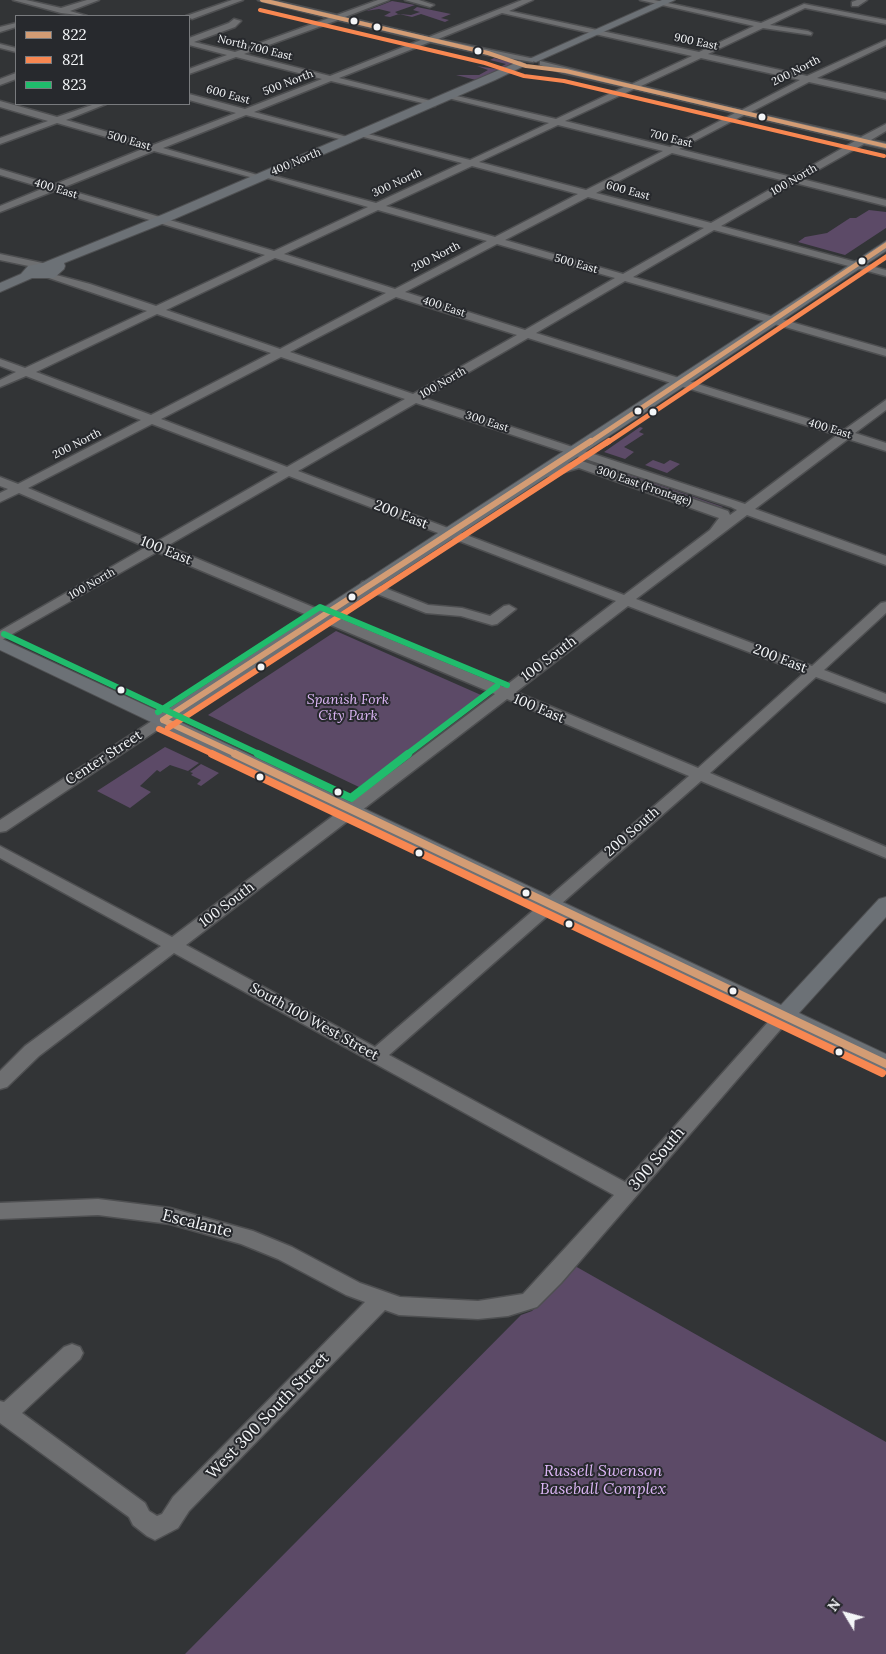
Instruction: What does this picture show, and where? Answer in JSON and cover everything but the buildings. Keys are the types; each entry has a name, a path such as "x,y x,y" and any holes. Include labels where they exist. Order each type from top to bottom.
{"main road":[{"path":"531,63 666,2"},
{"name":"400 North","path":"0,289 491,78 531,63"},
{"name":"Center Street","path":"163,720 447,533 575,452 886,246"},
{"path":"0,643 886,1064"},
{"name":"300 South","path":"784,1015 886,904"}],"street":[{"path":"17,0 78,15"},
{"path":"48,15 95,0"},
{"path":"190,17 239,0"},
{"path":"262,0 886,146"},
{"path":"190,72 385,0"},
{"path":"409,0 430,5"},
{"name":"500 North","path":"0,209 529,0"},
{"path":"644,0 666,2 763,26 808,33"},
{"path":"855,4 863,0"},
{"name":"300 North","path":"0,384 804,6 886,22"},
{"name":"900 East","path":"501,11 886,96"},
{"path":"190,42 237,22"},
{"path":"0,30 15,25"},
{"name":"North 700 East","path":"190,42 432,104"},
{"name":"200 North","path":"0,498 808,79 886,42"},
{"path":"0,46 15,50"},
{"path":"0,82 15,76"},
{"name":"700 East","path":"451,96 886,203"},
{"name":"600 East","path":"190,97 348,140"},
{"name":"500 East","path":"0,104 154,148 377,206 886,353"},
{"path":"0,141 99,105"},
{"name":"100 North","path":"0,636 289,472 886,127"},
{"name":"600 East","path":"363,134 886,273"},
{"name":"400 East","path":"0,172 396,292 680,383 886,446"},
{"name":"300 East","path":"1,257 416,399 736,504 745,510 886,561"},
{"name":"200 East","path":"0,362 24,373 886,699"},
{"name":"100 South","path":"0,1082 32,1050 173,946 886,404"},
{"name":"300 East (Frontage)","path":"539,475 556,472 579,464 723,514 726,518 718,525 713,534"},
{"name":"100 East","path":"0,481 698,776 886,853"},
{"path":"367,586 426,609 462,612 492,621 509,610"},
{"name":"200 South","path":"376,1056 698,776 886,606"},
{"name":"Center Street","path":"0,827 163,720"},
{"name":"South 100 West Street","path":"0,851 628,1193"},
{"name":"300 South","path":"380,1301 411,1307 478,1310 508,1307 530,1301 628,1193 694,1114 784,1015"},
{"name":"Escalante","path":"0,1212 98,1207 170,1216 246,1237 285,1253 380,1301"},
{"name":"West 300 South Street","path":"155,1529 170,1521 181,1504 380,1301"},
{"path":"72,1353 3,1412 137,1510 141,1518 155,1529"}],"green space":[{"path":"392,1 415,5 395,12 399,14 390,17 384,16 391,12 379,9 366,11"},
{"path":"417,7 451,14 441,18 449,20 445,22 421,14 412,17 400,14 411,15 420,12 413,10"},
{"path":"494,58 513,63 476,80 456,75 479,75 488,70 477,66 496,69 506,64 490,60"},
{"path":"869,210 886,212 886,228 845,255 798,242 805,237 827,233 850,218 856,218"},
{"path":"640,427 643,428 639,432 644,434 624,447 634,452 625,459 604,452"},
{"path":"653,460 664,464 670,460 680,464 667,473 645,465"},
{"path":"586,463 601,465 723,507 719,509"},
{"name":"Spanish Fork City Park","path":"336,631 481,696 359,787 208,715"},
{"path":"165,747 199,763 188,771 170,765 160,772 157,770 140,786 151,792 130,808 97,791"},
{"path":"201,764 219,773 201,786 197,784 201,780 191,775 193,773 190,772"},
{"name":"Russell Swenson Baseball Complex","path":"575,1266 886,1442 886,1654 185,1654 521,1315 532,1311"}],"transit line":[{"name":"822","path":"262,0 488,53 526,66 566,71 886,146"},
{"name":"821","path":"260,10 485,63 524,76 564,81 884,156"},
{"name":"822","path":"163,720 630,416 886,245"},
{"name":"821","path":"168,728 635,424 886,257"},
{"name":"823","path":"158,712 320,607 507,685"},
{"name":"823","path":"4,634 351,798 497,686"},
{"name":"822","path":"163,720 886,1064"},
{"name":"821","path":"159,729 882,1073"}]}
